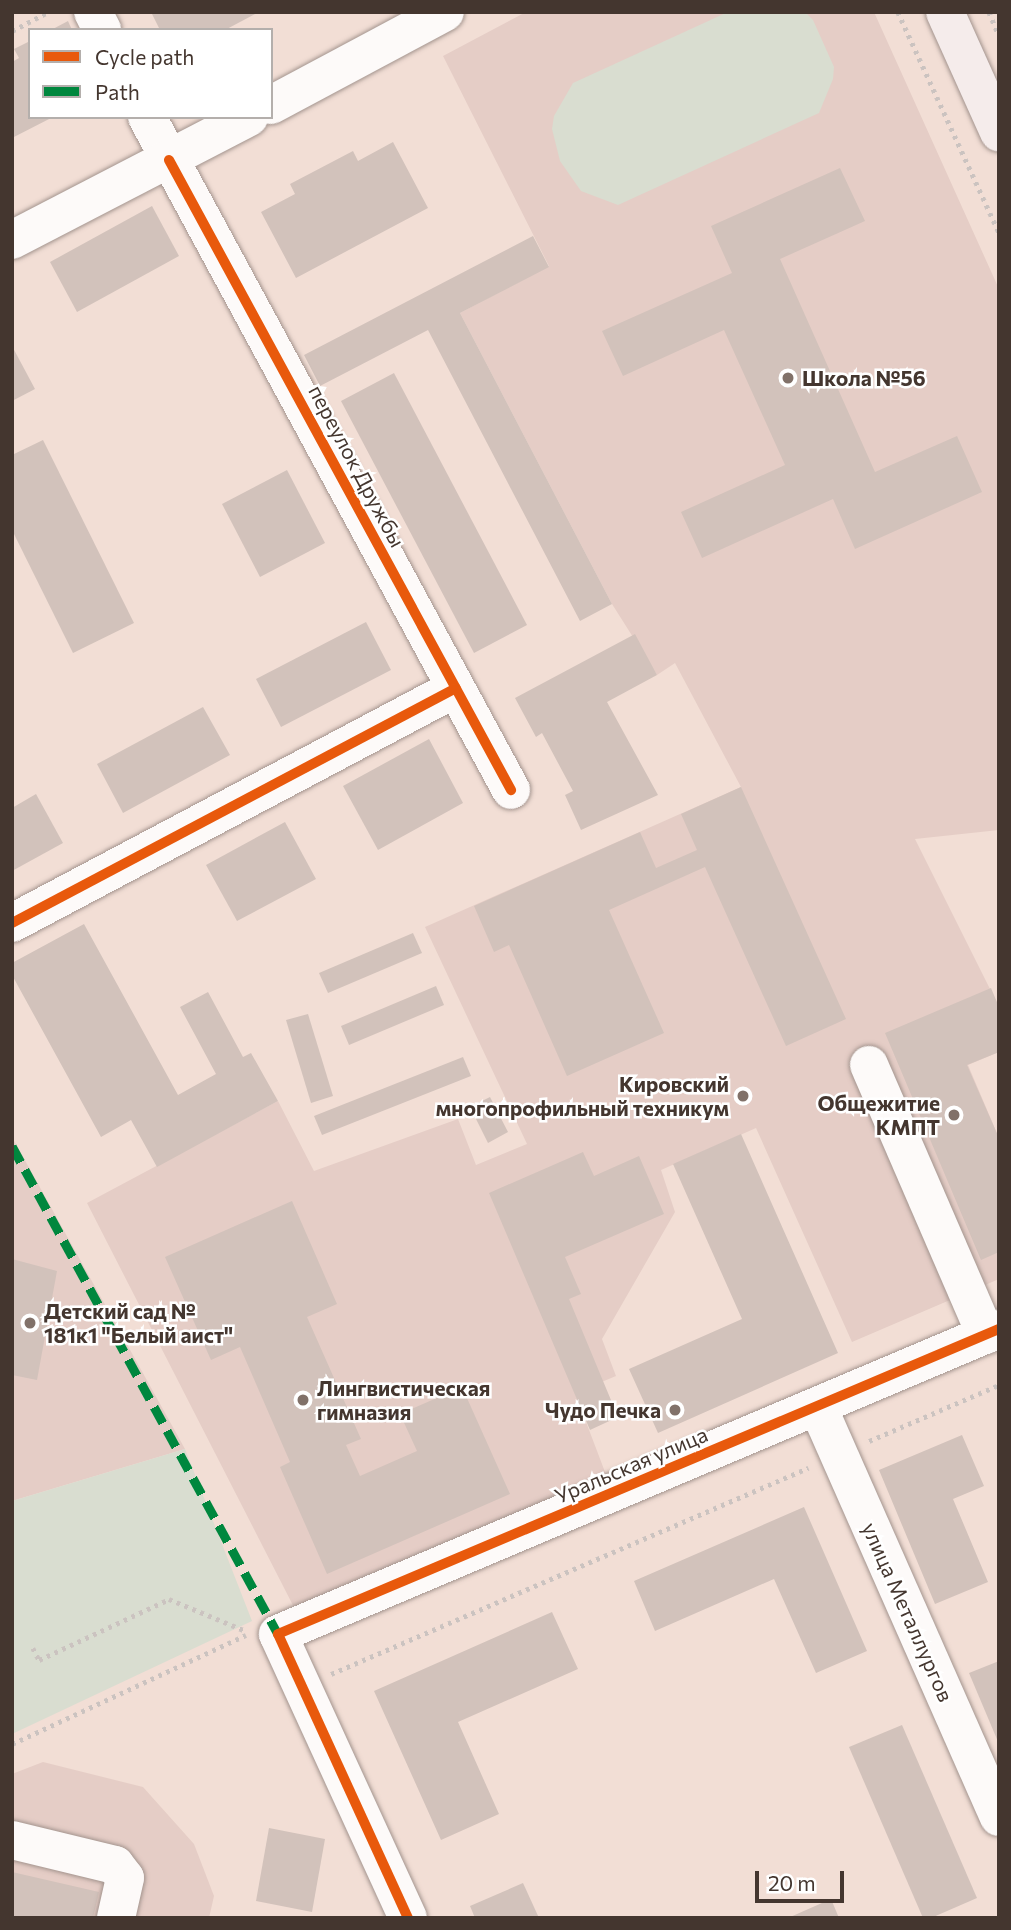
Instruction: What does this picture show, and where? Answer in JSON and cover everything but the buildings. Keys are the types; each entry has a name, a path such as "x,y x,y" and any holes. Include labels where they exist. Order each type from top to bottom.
{"main road":[{"path":"945,12 999,132"}],"street":[{"path":"93,12 101,28"},
{"path":"273,104 445,12"},
{"name":"переулок Дружбы","path":"148,119 511,790"},
{"path":"12,240 245,119"},
{"path":"12,923 456,688"},
{"path":"869,1065 992,1332"},
{"name":"Уральская улица","path":"408,1918 278,1634 992,1332"},
{"name":"улица Металлургов","path":"818,1407 999,1817"},
{"path":"12,1840 115,1865 125,1878 116,1918"}],"path":[{"path":"12,31 48,12"},
{"path":"898,12 999,233"},
{"path":"989,12 999,35"},
{"path":"869,1441 999,1385"},
{"path":"327,1676 809,1468"},
{"path":"12,1744 250,1633 169,1599 39,1660 33,1648"}],"shaded area":[{"path":"526,12 874,12 999,289 999,830 915,839 999,1007 999,1052 968,1065 999,1138 999,1279 852,1342 756,1128 661,1170 675,1212 602,1339 616,1376 575,1393 613,1493 301,1621 87,1203 278,1101 314,1171 458,1119 476,1165 527,1144 425,927 741,787 675,663 657,675 612,604 460,313 549,266 443,56"},
{"path":"728,12 805,12 813,20 834,67 833,79 819,113 618,205 581,191 560,161 552,129 554,116 573,83"},
{"path":"12,1137 185,1449 12,1501"},
{"path":"185,1449 252,1621 12,1734 12,1501"},
{"path":"43,1762 143,1787 194,1844 214,1896 209,1918 12,1918 12,1774"}],"marked path":[{"path":"12,1146 278,1634"}],"cycle path":[{"path":"169,160 511,790"},
{"path":"12,923 456,688"},
{"path":"408,1918 278,1634 999,1329"}],"place":[{"name":"Школа №56","path":"788,378"},
{"name":"Кировский многопрофильный техникум","path":"743,1096"},
{"name":"Общежитие КМПТ","path":"954,1115"},
{"name":"Детский сад № 181к1 \"Белый аист\"","path":"30,1323"},
{"name":"Лингвистическая гимназия","path":"303,1400"},
{"name":"Чудо Печка","path":"675,1410"}]}
